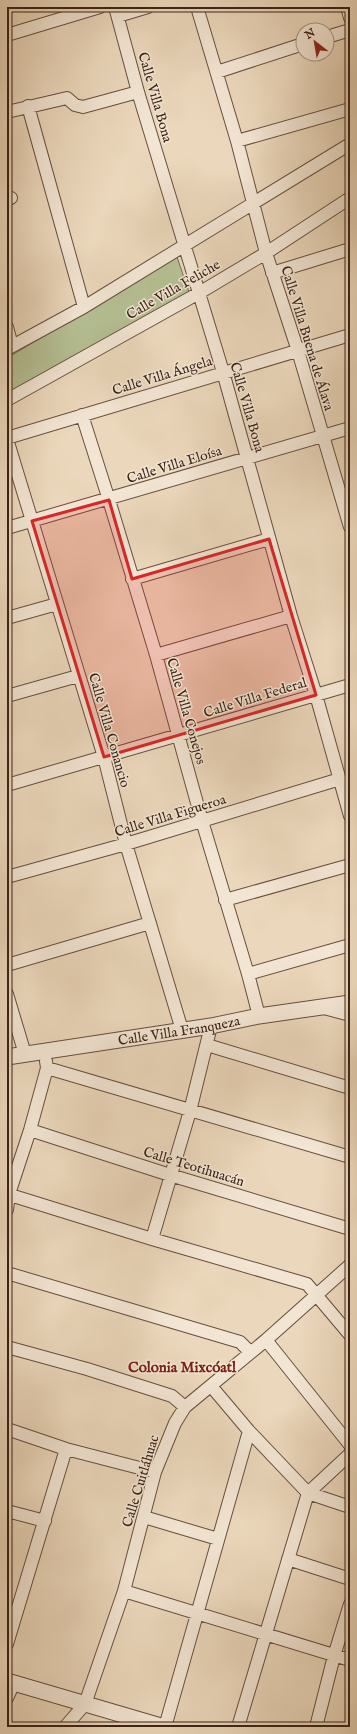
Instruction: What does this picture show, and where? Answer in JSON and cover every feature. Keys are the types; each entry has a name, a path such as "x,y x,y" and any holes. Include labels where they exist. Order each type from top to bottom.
{"street":[{"path":"7,35 100,7"},
{"path":"116,12 148,7"},
{"name":"Calle Villa Buena de Álava","path":"197,7 237,141 266,253 298,351 350,527"},
{"path":"347,7 350,18"},
{"name":"Calle Villa Bona","path":"116,12 138,92 223,372 291,616 316,695 350,816"},
{"path":"335,35 350,30"},
{"path":"217,72 295,47"},
{"path":"7,112 67,98 75,105 83,107 138,92"},
{"path":"28,106 84,307"},
{"path":"237,141 350,109"},
{"path":"7,327 10,347 84,307 350,144"},
{"name":"Calle Villa Feliche","path":"7,400 199,293 266,253 350,198"},
{"path":"272,273 350,249"},
{"name":"Calle Villa Ángela","path":"7,438 350,335"},
{"name":"Calle Villa Conejos","path":"82,415 156,655 202,821 248,974 259,1016"},
{"name":"Calle Villa Eloísa","path":"7,528 109,500 247,457 350,428"},
{"name":"Calle Villa Conancio","path":"7,438 78,676 104,757 126,844 182,1030"},
{"path":"132,579 269,539"},
{"path":"7,618 57,604"},
{"path":"156,655 291,616"},
{"path":"7,696 78,676"},
{"name":"Calle Villa Federal","path":"7,785 350,685"},
{"name":"Calle Villa Figueroa","path":"7,877 126,844 340,780"},
{"path":"225,900 350,865"},
{"path":"7,965 150,923"},
{"path":"248,974 350,945"},
{"path":"7,994 25,1054"},
{"name":"Calle Villa Franqueza","path":"7,1057 43,1050 211,1026 259,1016 350,1003"},
{"path":"321,1007 350,1015"},
{"path":"152,1239 190,1111 211,1026"},
{"path":"207,1045 350,1088"},
{"path":"7,1210 8,1192 30,1130 47,1068 43,1050"},
{"path":"47,1068 350,1157"},
{"name":"Calle Teotihuacán","path":"30,1130 170,1175 350,1229"},
{"path":"8,1192 152,1239 308,1284 318,1294 350,1335"},
{"name":"Calle Cuitláhuac","path":"85,1704 124,1591 156,1472 175,1423 185,1407 266,1340 350,1265"},
{"path":"7,1273 240,1342 250,1352"},
{"path":"266,1340 350,1445"},
{"path":"7,1347 87,1369 172,1396 185,1407"},
{"path":"211,1386 250,1431 308,1493 350,1507"},
{"path":"7,1429 66,1448 156,1472"},
{"path":"7,1698 10,1682 158,1726 197,1612 250,1431"},
{"path":"7,1644 66,1448"},
{"path":"238,1727 308,1493 350,1454"},
{"path":"7,1511 45,1521"},
{"path":"144,1516 218,1539"},
{"path":"288,1559 350,1579"},
{"path":"124,1591 197,1612 350,1660"},
{"path":"316,1727 334,1656 350,1604"},
{"path":"65,1727 85,1704"}],"highlighted area":[{"path":"109,500 132,579 269,539 316,695 104,757 32,521"}],"green space":[{"path":"177,257 189,292 7,395 7,358"}],"district":[{"name":"Colonia Mixcóatl","path":"182,1367"}]}
